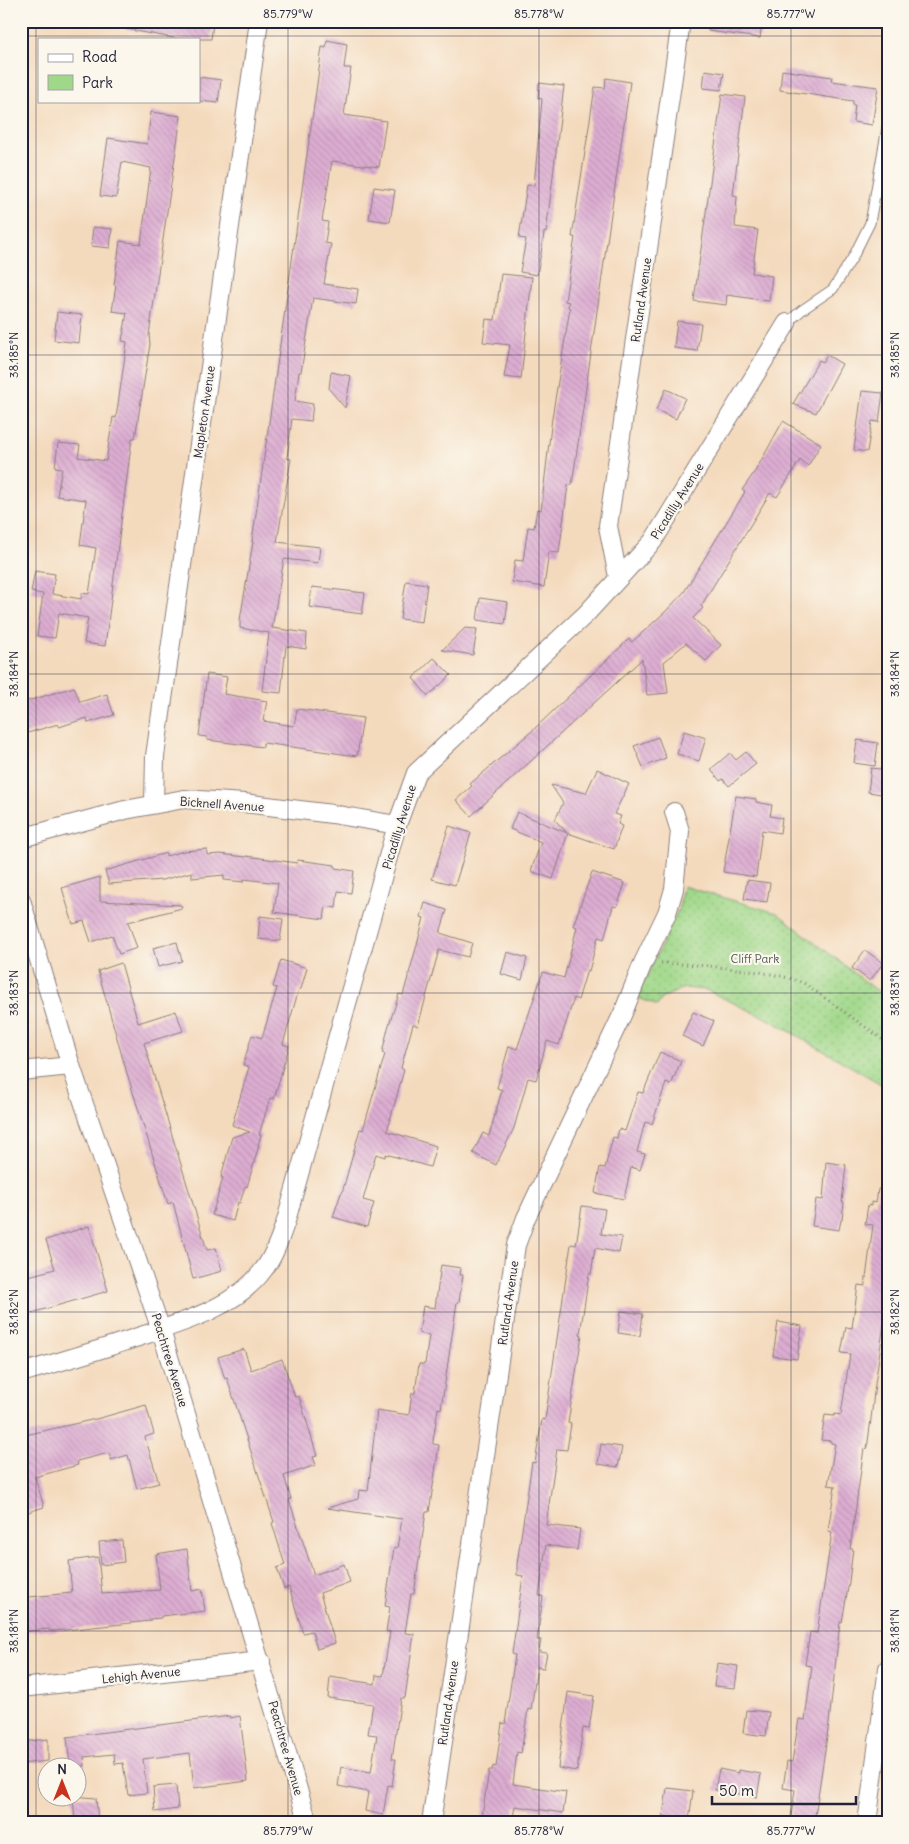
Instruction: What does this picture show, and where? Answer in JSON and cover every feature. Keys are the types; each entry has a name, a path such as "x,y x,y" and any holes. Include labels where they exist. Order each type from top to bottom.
{"street":[{"name":"Mapleton Avenue","path":"154,804 155,756 259,21"},
{"name":"Rutland Avenue","path":"618,578 608,526 681,21"},
{"name":"Picadilly Avenue","path":"21,1373 193,1319 234,1297 265,1269 278,1244 286,1221 397,825 416,773 586,614 653,542 787,323"},
{"name":"Bicknell Avenue","path":"21,838 154,804 184,799 244,803 332,814 397,825"},
{"name":"Rutland Avenue","path":"431,1823 516,1245 526,1218 623,1013 643,963 667,913 674,889 680,831 674,812"},
{"name":"Peachtree Avenue","path":"21,900 71,1066 161,1330 308,1823"},
{"path":"21,1071 71,1066"},
{"name":"Lehigh Avenue","path":"21,1688 261,1661"},
{"path":"866,1823 888,1668"}],"lane":[{"path":"787,323 802,310 833,289 853,257 870,222 888,122"}],"path":[{"path":"643,963 703,965 781,976 805,984 888,1043"}],"green space":[{"name":"Cliff Park","path":"683,886 777,913 875,989 888,996 888,1088 772,1021 706,990 684,988 662,998 657,1006 637,997 679,908"}],"building":[{"path":"127,21 194,21 213,24 211,39 173,38 126,29"},
{"path":"709,21 762,21 760,38 708,31"},
{"path":"327,40 347,44 344,68 351,68 344,115 386,121 379,167 332,161 322,221 328,222 325,243 331,244 324,284 358,289 356,304 313,298 295,401 313,404 311,421 292,419 287,458 291,459 277,542 320,547 318,563 284,559 272,628 307,633 306,649 286,646 281,693 262,691 269,633 240,628 240,620 253,542 322,47 326,48"},
{"path":"705,70 724,73 721,90 703,88"},
{"path":"782,70 832,77 831,81 878,87 872,125 853,122 855,105 853,105 853,101 780,90"},
{"path":"200,77 221,80 218,103 200,101"},
{"path":"606,78 630,82 572,485 568,485 559,553 549,552 544,587 512,582 515,560 523,561 528,527 534,528 537,509 541,510 552,418 570,308 568,307 569,302 565,301 575,237 572,237 595,87 605,88"},
{"path":"539,83 564,86 546,233 544,232 537,275 520,272 526,239 519,238 527,185 534,186 542,99 538,98"},
{"path":"722,94 745,97 733,195 737,196 735,227 758,230 752,273 772,276 769,301 727,295 726,305 694,301"},
{"path":"151,112 181,116 149,335 150,344 135,438 132,438 105,646 84,643 88,618 59,613 55,638 37,636 43,594 31,592 35,571 55,574 52,594 81,599 82,593 89,594 96,548 80,545 86,500 57,496 62,468 55,467 58,443 80,445 78,457 106,461 113,417 116,418 127,342 122,341 127,313 112,311 120,241 141,244 151,168 122,162 116,198 100,196 108,138 147,144"},
{"path":"374,187 395,190 390,222 369,219"},
{"path":"93,227 112,229 110,248 91,246"},
{"path":"501,274 532,277 521,379 504,377 510,345 483,342 486,319 495,320"},
{"path":"57,312 82,315 79,343 54,340"},
{"path":"677,321 701,324 697,351 674,348"},
{"path":"827,355 842,364 816,413 793,404 819,360 823,362"},
{"path":"331,372 351,376 345,408 329,389"},
{"path":"666,389 685,398 676,419 656,410"},
{"path":"862,391 883,393 879,422 872,421 867,452 854,450"},
{"path":"783,421 821,444 808,466 800,460 777,497 770,493 701,606 703,608 693,618 721,645 706,661 686,643 664,662 668,693 647,695 642,659 471,816 456,800 472,786 470,784 532,731 629,639 632,642 684,592 745,492 742,490 756,470"},
{"path":"406,581 427,584 422,622 400,619"},
{"path":"312,587 365,593 362,614 309,607"},
{"path":"480,598 508,602 505,624 477,620"},
{"path":"465,628 477,629 473,655 442,650"},
{"path":"434,658 451,675 428,696 413,678"},
{"path":"207,674 227,677 224,694 267,701 263,721 294,726 297,709 363,718 357,756 263,743 263,747 207,740 207,737 199,736"},
{"path":"74,687 80,702 107,694 114,715 88,723 87,718 59,727 58,724 21,735 21,703"},
{"path":"684,731 706,738 699,761 677,754"},
{"path":"658,737 666,758 643,767 634,746"},
{"path":"857,740 878,743 875,766 854,763"},
{"path":"746,752 756,764 729,786 723,779 720,781 711,769 730,753 736,760"},
{"path":"871,768 888,770 888,795 868,792"},
{"path":"597,769 629,784 614,814 621,816 618,824 622,826 614,849 568,833 553,879 531,871 541,842 510,829 517,812 567,833 555,820 563,803 551,785 586,793"},
{"path":"736,796 756,799 756,802 772,805 770,816 782,818 780,833 762,830 756,877 723,872"},
{"path":"449,826 471,833 455,885 432,879"},
{"path":"207,849 207,855 246,856 297,863 298,860 335,865 335,868 354,871 351,893 338,891 336,908 326,906 324,919 274,912 278,883 244,879 244,882 224,880 224,875 192,878 192,872 162,880 109,884 105,871 166,853 166,856 184,851"},
{"path":"592,872 625,883 617,907 613,906 604,939 598,937 589,971 587,970 578,1000 574,998 559,1045 547,1041 536,1080 528,1078 514,1128 496,1165 473,1153 483,1133 489,1136 502,1090 497,1088 509,1046 517,1049 543,972 564,978 577,927 573,926"},
{"path":"100,877 100,901 181,905 182,908 128,922 137,948 119,954 112,935 91,942 84,921 73,924 62,888"},
{"path":"747,880 770,883 767,902 744,899"},
{"path":"425,903 447,910 440,933 472,943 468,957 439,950 418,1026 413,1024 401,1068 404,1070 387,1131 436,1146 430,1167 386,1154 385,1157 376,1154 363,1200 374,1203 367,1227 333,1217 342,1193 360,1129 363,1130 385,1054 382,1053 388,1028 399,994 403,995 424,918 421,917"},
{"path":"260,916 283,919 280,941 258,939"},
{"path":"177,942 182,961 158,967 153,948"},
{"path":"865,950 883,963 870,981 852,968"},
{"path":"507,952 527,958 522,980 501,974"},
{"path":"281,960 307,968 283,1044 289,1046 274,1099 270,1098 247,1187 245,1186 240,1203 238,1202 233,1221 212,1215 232,1137 250,1132 232,1125 249,1067 243,1065 252,1035 262,1038 277,988 273,987"},
{"path":"121,963 138,1023 176,1011 183,1031 144,1043 207,1250 216,1248 222,1271 193,1279 173,1202 168,1204 126,1070 98,971"},
{"path":"693,1012 714,1021 703,1046 682,1036"},
{"path":"660,1052 681,1061 671,1085 666,1083 652,1124 645,1122 637,1152 645,1154 640,1170 631,1167 624,1199 595,1193 600,1167 605,1168 613,1137 617,1138 619,1129 625,1131 638,1092 643,1093"},
{"path":"826,1162 846,1165 842,1202 844,1202 839,1230 812,1226 816,1199 823,1200"},
{"path":"878,1189 888,1189 888,1297 867,1449 864,1448 850,1549 853,1549 849,1582 842,1622 840,1622 829,1723 814,1823 790,1823 795,1790 783,1788 787,1761 792,1762 799,1719 805,1720 812,1666 805,1665 810,1632 817,1633 832,1532 828,1531 835,1486 828,1485 835,1444 831,1443 831,1441 821,1440 825,1415 841,1415 850,1354 841,1353 846,1327 852,1328 858,1285 865,1286 873,1225 865,1224 868,1205 871,1206 871,1202 876,1203"},
{"path":"582,1206 605,1209 601,1234 622,1237 619,1253 595,1248 591,1274 589,1274 580,1334 582,1335 568,1423 571,1424 567,1450 557,1449 546,1525 580,1529 577,1550 546,1545 539,1596 543,1596 537,1640 541,1640 539,1652 547,1653 544,1668 537,1667 531,1710 528,1709 521,1753 517,1752 513,1784 566,1792 563,1813 515,1806 512,1823 481,1823 489,1770 492,1770 493,1766 496,1767 502,1723 505,1724 515,1655 512,1654 523,1576 517,1575 517,1564 532,1462 535,1463 542,1419 545,1420 571,1244 576,1245"},
{"path":"89,1226 108,1291 21,1316 21,1278 55,1269 46,1240"},
{"path":"441,1265 461,1268 460,1275 463,1275 459,1302 457,1302 441,1409 438,1408 433,1441 433,1444 439,1445 436,1466 429,1512 426,1512 414,1594 411,1594 405,1633 414,1634 405,1698 401,1698 392,1759 396,1759 392,1786 388,1785 383,1815 365,1811 368,1792 338,1786 341,1767 371,1772 377,1735 368,1734 373,1704 328,1698 330,1677 375,1684 376,1675 383,1676 390,1632 386,1631 390,1607 385,1606 394,1548 397,1548 402,1519 327,1508 358,1499 359,1490 368,1491 377,1410 409,1415 412,1393 415,1393 419,1364 425,1364 429,1335 419,1333 423,1306 435,1308"},
{"path":"621,1311 643,1314 640,1336 618,1333"},
{"path":"778,1322 802,1326 797,1359 773,1356"},
{"path":"244,1349 251,1370 282,1359 295,1397 299,1396 317,1456 313,1457 316,1465 284,1476 291,1499 289,1500 314,1575 344,1564 350,1582 320,1593 335,1643 317,1649 312,1631 303,1633 289,1587 284,1589 277,1568 285,1565 272,1523 274,1522 227,1378 225,1379 218,1357"},
{"path":"146,1405 154,1434 145,1437 159,1483 137,1489 128,1455 111,1460 109,1453 77,1461 78,1465 35,1477 44,1507 25,1513 21,1499 21,1436 100,1418"},
{"path":"601,1444 622,1447 618,1467 598,1464"},
{"path":"122,1540 124,1562 101,1565 99,1542"},
{"path":"187,1549 192,1591 202,1589 205,1611 161,1616 161,1618 150,1619 150,1621 65,1630 49,1631 49,1629 21,1632 21,1601 29,1600 29,1597 72,1593 69,1561 98,1557 102,1594 160,1590 156,1554"},
{"path":"717,1663 738,1666 735,1688 714,1686"},
{"path":"568,1692 594,1696 589,1729 583,1728 577,1771 558,1768"},
{"path":"746,1710 769,1712 766,1736 743,1733"},
{"path":"240,1716 248,1781 194,1788 190,1753 143,1759 147,1793 128,1795 123,1763 115,1764 114,1754 69,1756 67,1737"},
{"path":"48,1739 48,1756 38,1756 38,1762 21,1764 21,1742"},
{"path":"719,1769 738,1773 738,1770 761,1774 757,1797 715,1790"},
{"path":"176,1785 178,1809 155,1812 153,1787"},
{"path":"667,1788 693,1791 689,1820 663,1816"},
{"path":"88,1797 96,1798 98,1821 75,1823 74,1806 88,1806"}]}
